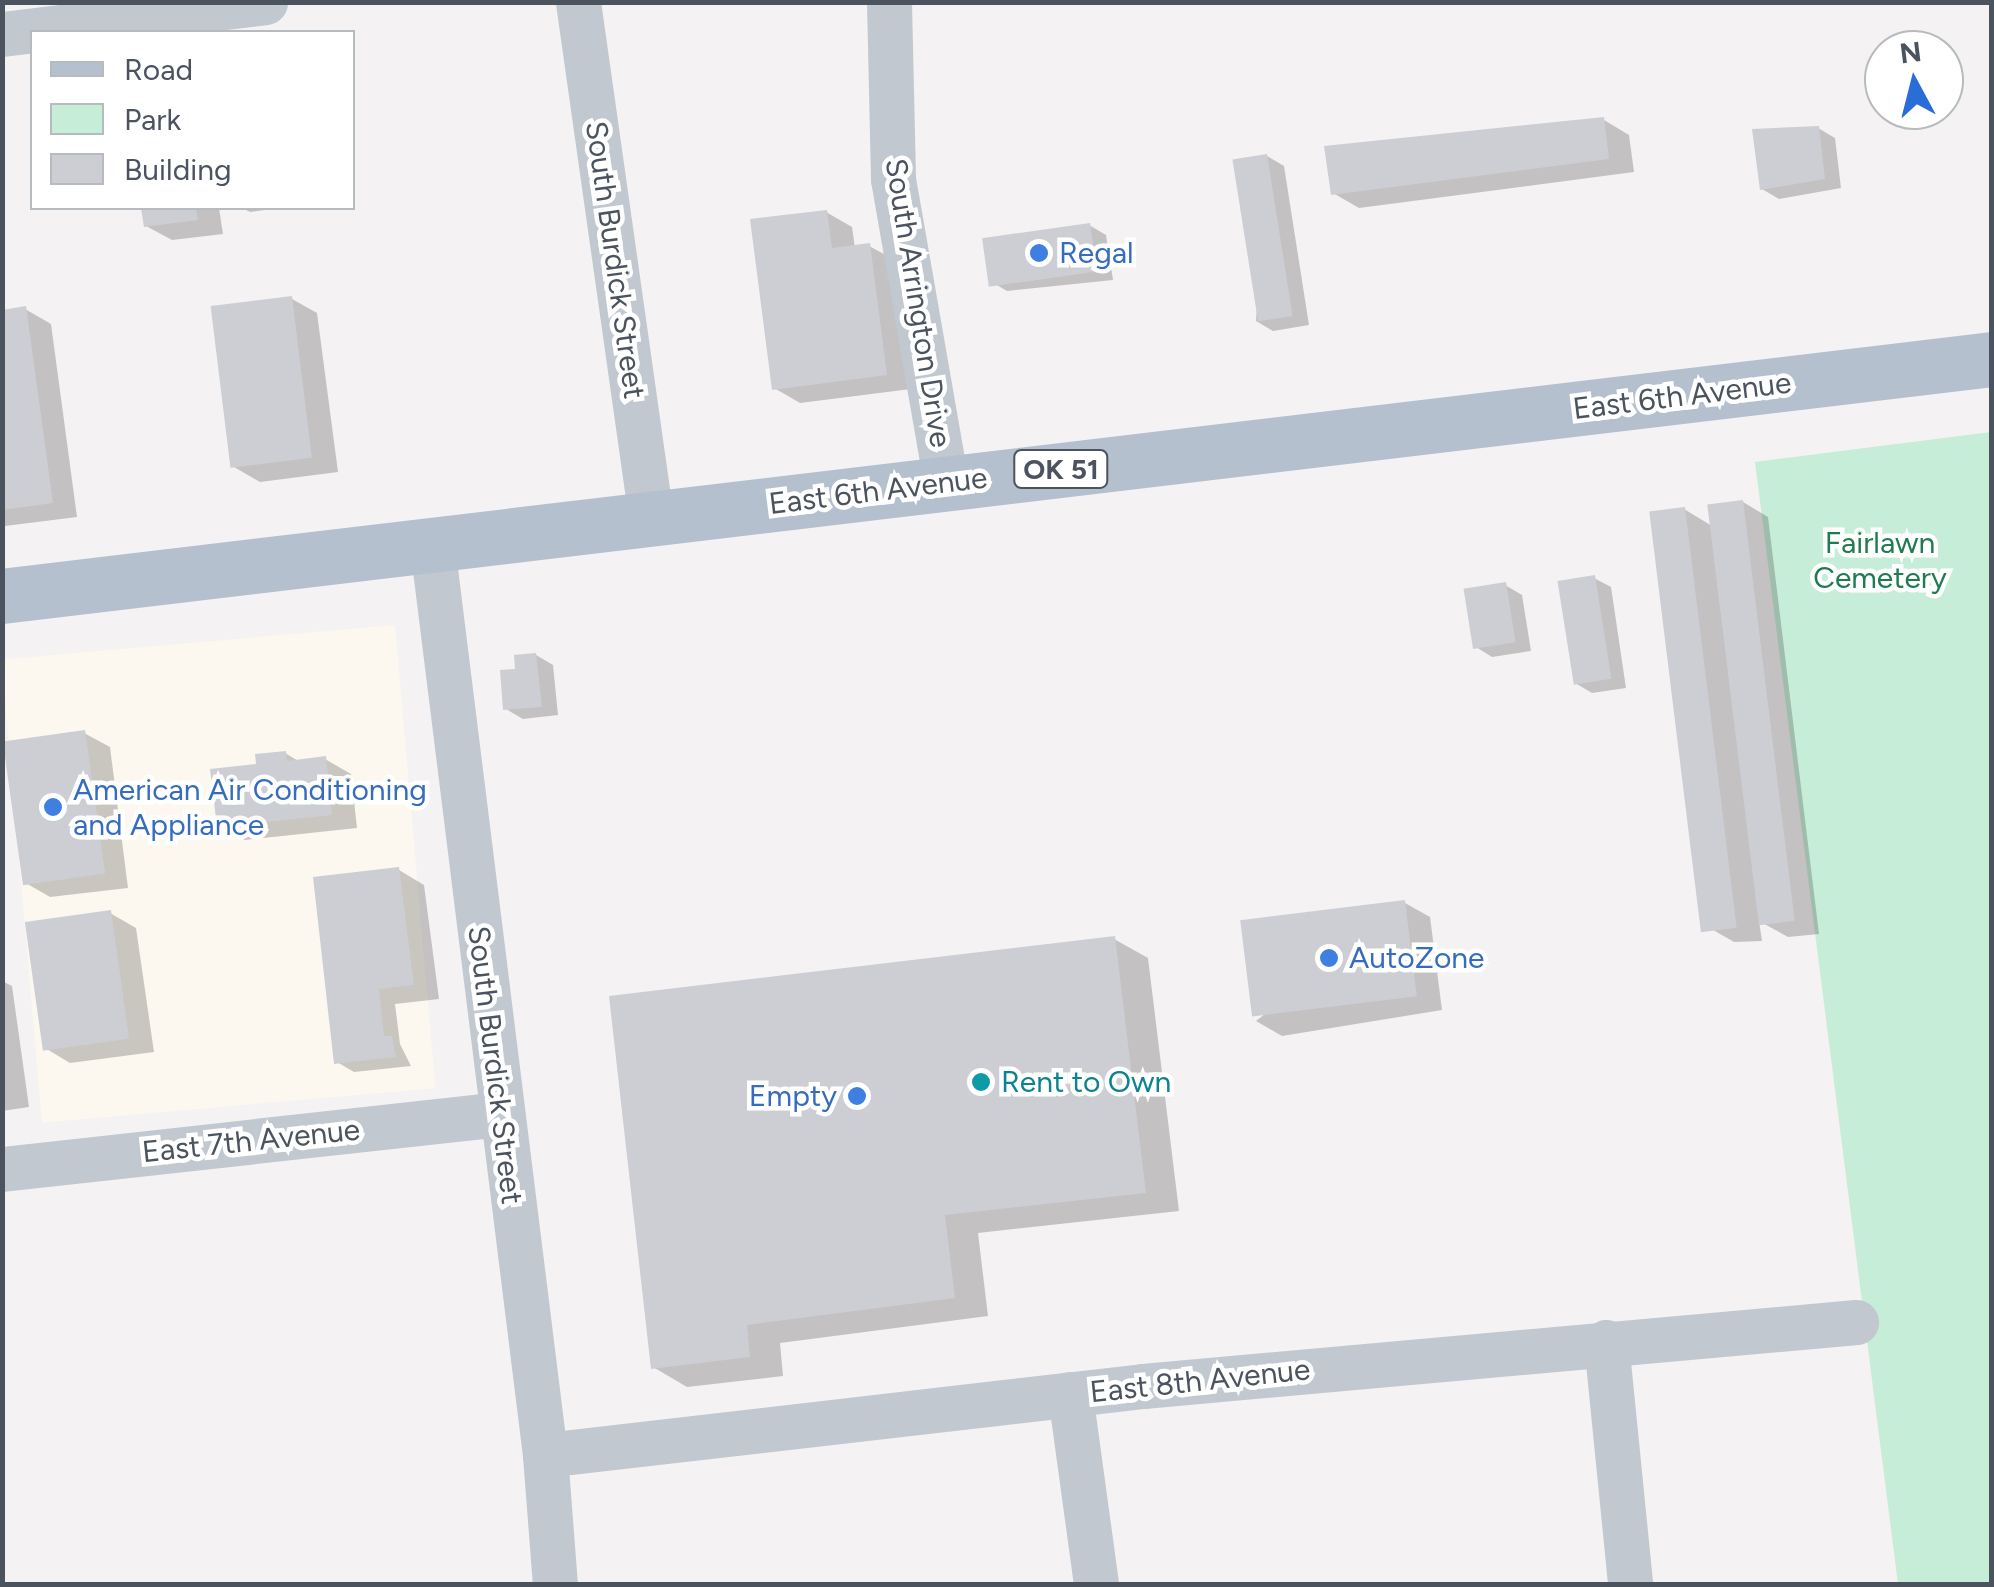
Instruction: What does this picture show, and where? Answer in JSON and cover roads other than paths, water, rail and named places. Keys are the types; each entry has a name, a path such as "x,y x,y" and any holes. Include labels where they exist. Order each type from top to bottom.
{"main road":[{"name":"East 6th Avenue","path":"2,596 1992,359"}],"street":[{"path":"6,23 266,2"},
{"name":"South Burdick Street","path":"578,2 651,518"},
{"name":"South Arrington Drive","path":"889,2 893,179 946,482"},
{"name":"South Burdick Street","path":"432,545 545,1455 554,1584"},
{"name":"East 7th Avenue","path":"2,1169 500,1114"},
{"name":"East 8th Avenue","path":"545,1455 1070,1394 1856,1322"},
{"path":"1606,1342 1630,1584"},
{"path":"1070,1394 1096,1584"}],"place":[{"name":"Regal","path":"1039,253"},
{"name":"American Air Conditioning and Appliance","path":"53,807"},
{"name":"AutoZone","path":"1329,958"},
{"name":"Rent to Own","path":"981,1082"},
{"name":"Empty","path":"857,1096"}],"park label":[{"name":"Fairlawn Cemetery","path":"1880,560"}]}
